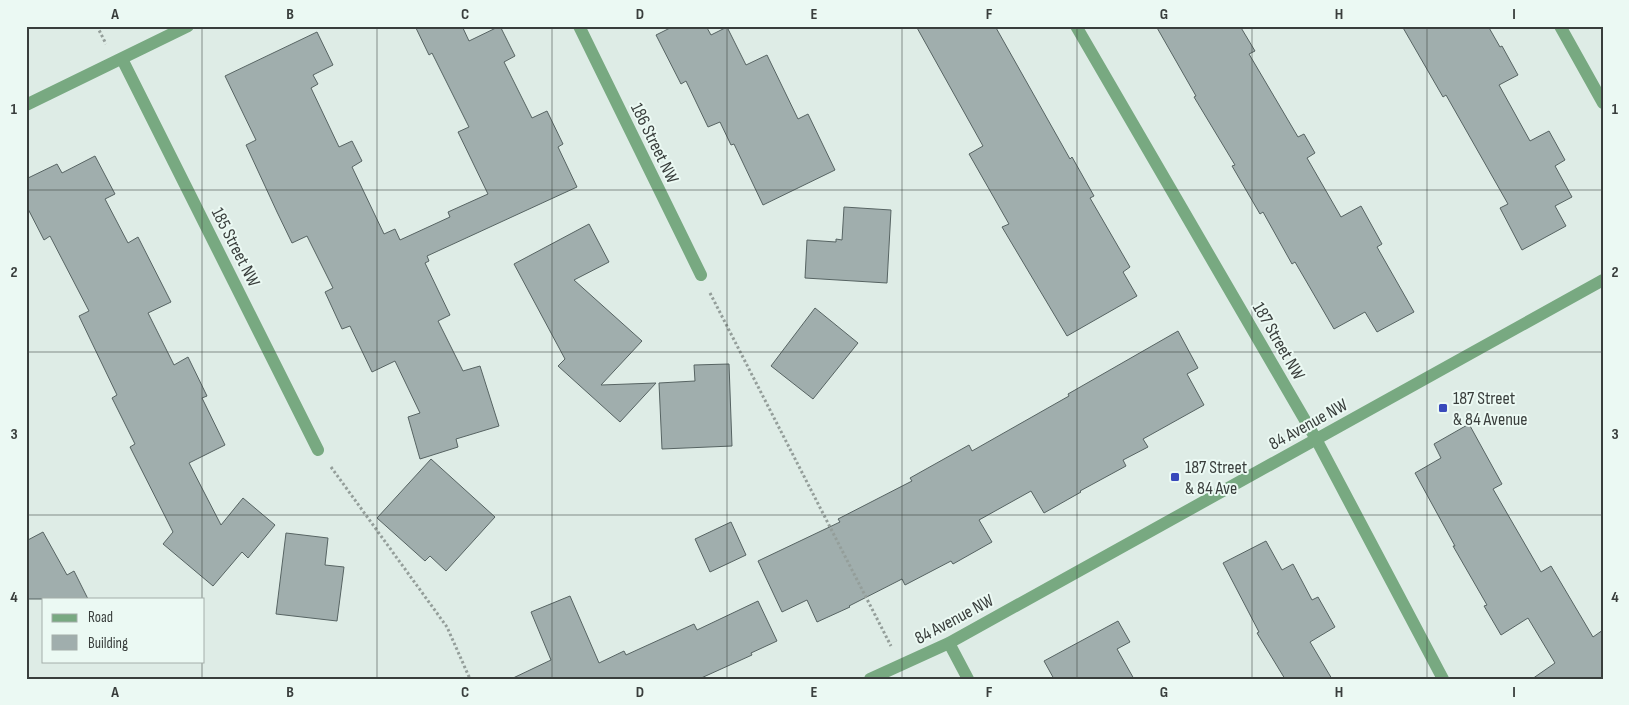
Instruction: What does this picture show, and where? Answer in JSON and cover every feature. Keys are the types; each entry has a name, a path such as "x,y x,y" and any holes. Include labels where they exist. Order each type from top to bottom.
{"street":[{"path":"26,105 188,26"},
{"name":"186 Street NW","path":"578,26 701,275"},
{"name":"187 Street NW","path":"1076,26 1316,439 1443,679"},
{"path":"1560,26 1603,103"},
{"name":"185 Street NW","path":"122,59 318,450"},
{"name":"84 Avenue NW","path":"870,679 950,643 1603,280"},
{"path":"950,643 968,679"}],"path":[{"path":"701,275 901,665"},
{"path":"318,450 447,627 470,679"}],"building":[{"path":"415,26 462,26 469,41 500,26 515,56 504,62 532,118 547,111 563,144 558,147 577,187 427,256 429,261 425,263 450,315 438,321 463,371 480,366 499,426 456,439 458,447 420,459 408,417 420,413 395,361 372,372 350,326 342,329 325,292 333,288 307,236 292,243 246,145 256,140 225,76 317,32 333,65 313,75 318,84 311,88 339,147 352,141 362,161 352,167 384,234 395,229 400,240 450,217 448,212 488,194 458,132 469,127 432,53 429,55"},
{"path":"674,26 706,26 711,35 727,27 746,65 767,55 798,119 808,114 835,170 763,205 734,144 731,145 720,122 708,127 686,81 681,84 656,35"},
{"path":"916,26 995,26 1070,159 1072,157 1094,196 1090,198 1130,267 1123,272 1137,296 1067,336 1002,227 1009,224 969,154 983,146"},
{"path":"1156,26 1240,26 1255,51 1249,54 1298,137 1304,134 1315,153 1307,158 1341,217 1361,206 1382,244 1377,247 1414,312 1377,332 1365,312 1334,329 1295,262 1292,264 1263,212 1260,214 1232,166 1235,165 1194,97 1196,96"},
{"path":"1402,26 1488,26 1518,75 1499,85 1530,141 1549,131 1565,160 1555,166 1572,197 1555,206 1566,226 1522,250 1500,208 1508,204 1446,95 1443,97"},
{"path":"95,156 115,194 105,199 128,243 138,237 171,302 148,313 174,365 188,357 207,396 202,398 225,445 189,463 221,525 243,498 275,525 248,558 242,552 213,586 163,544 173,532 130,447 135,444 112,398 117,395 79,316 89,311 50,236 44,240 26,205 26,179 57,164 62,173"},
{"path":"844,207 891,210 887,283 805,278 807,240 836,242 836,239 842,240"},
{"path":"589,224 609,262 574,280 642,341 601,385 656,383 620,422 558,366 565,359 514,264"},
{"path":"815,308 858,343 813,399 771,366"},
{"path":"1178,331 1198,368 1187,374 1204,405 1143,439 1148,447 1123,460 1126,466 1044,513 1031,491 979,520 992,542 953,564 951,561 905,585 902,579 850,607 817,622 807,600 782,612 758,561 840,522 838,519 912,481 910,478 969,445 972,451"},
{"path":"729,364 732,446 662,449 659,383 695,381 694,365"},
{"path":"1469,424 1502,484 1493,489 1541,572 1551,566 1593,637 1603,630 1603,679 1532,679 1555,663 1528,618 1501,635 1484,606 1487,605 1453,546 1455,546 1415,473 1441,458 1434,444"},
{"path":"431,459 495,517 446,571 430,556 425,561 377,518"},
{"path":"731,522 746,555 710,572 695,539"},
{"path":"43,532 67,575 74,571 88,598 26,599 26,541"},
{"path":"286,533 328,538 325,565 344,567 337,621 276,614"},
{"path":"1266,541 1282,570 1293,564 1312,600 1318,597 1335,627 1310,642 1332,679 1285,679 1257,633 1259,632 1223,563"},
{"path":"570,596 599,663 624,651 626,655 694,624 697,630 758,601 777,641 751,653 752,655 699,679 511,679 551,660 531,612"},
{"path":"1118,621 1130,642 1117,649 1134,679 1054,679 1044,661"}],"place":[{"name":"187 Street & 84 Avenue","path":"1443,408"},
{"name":"187 Street & 84 Ave","path":"1175,477"}]}
